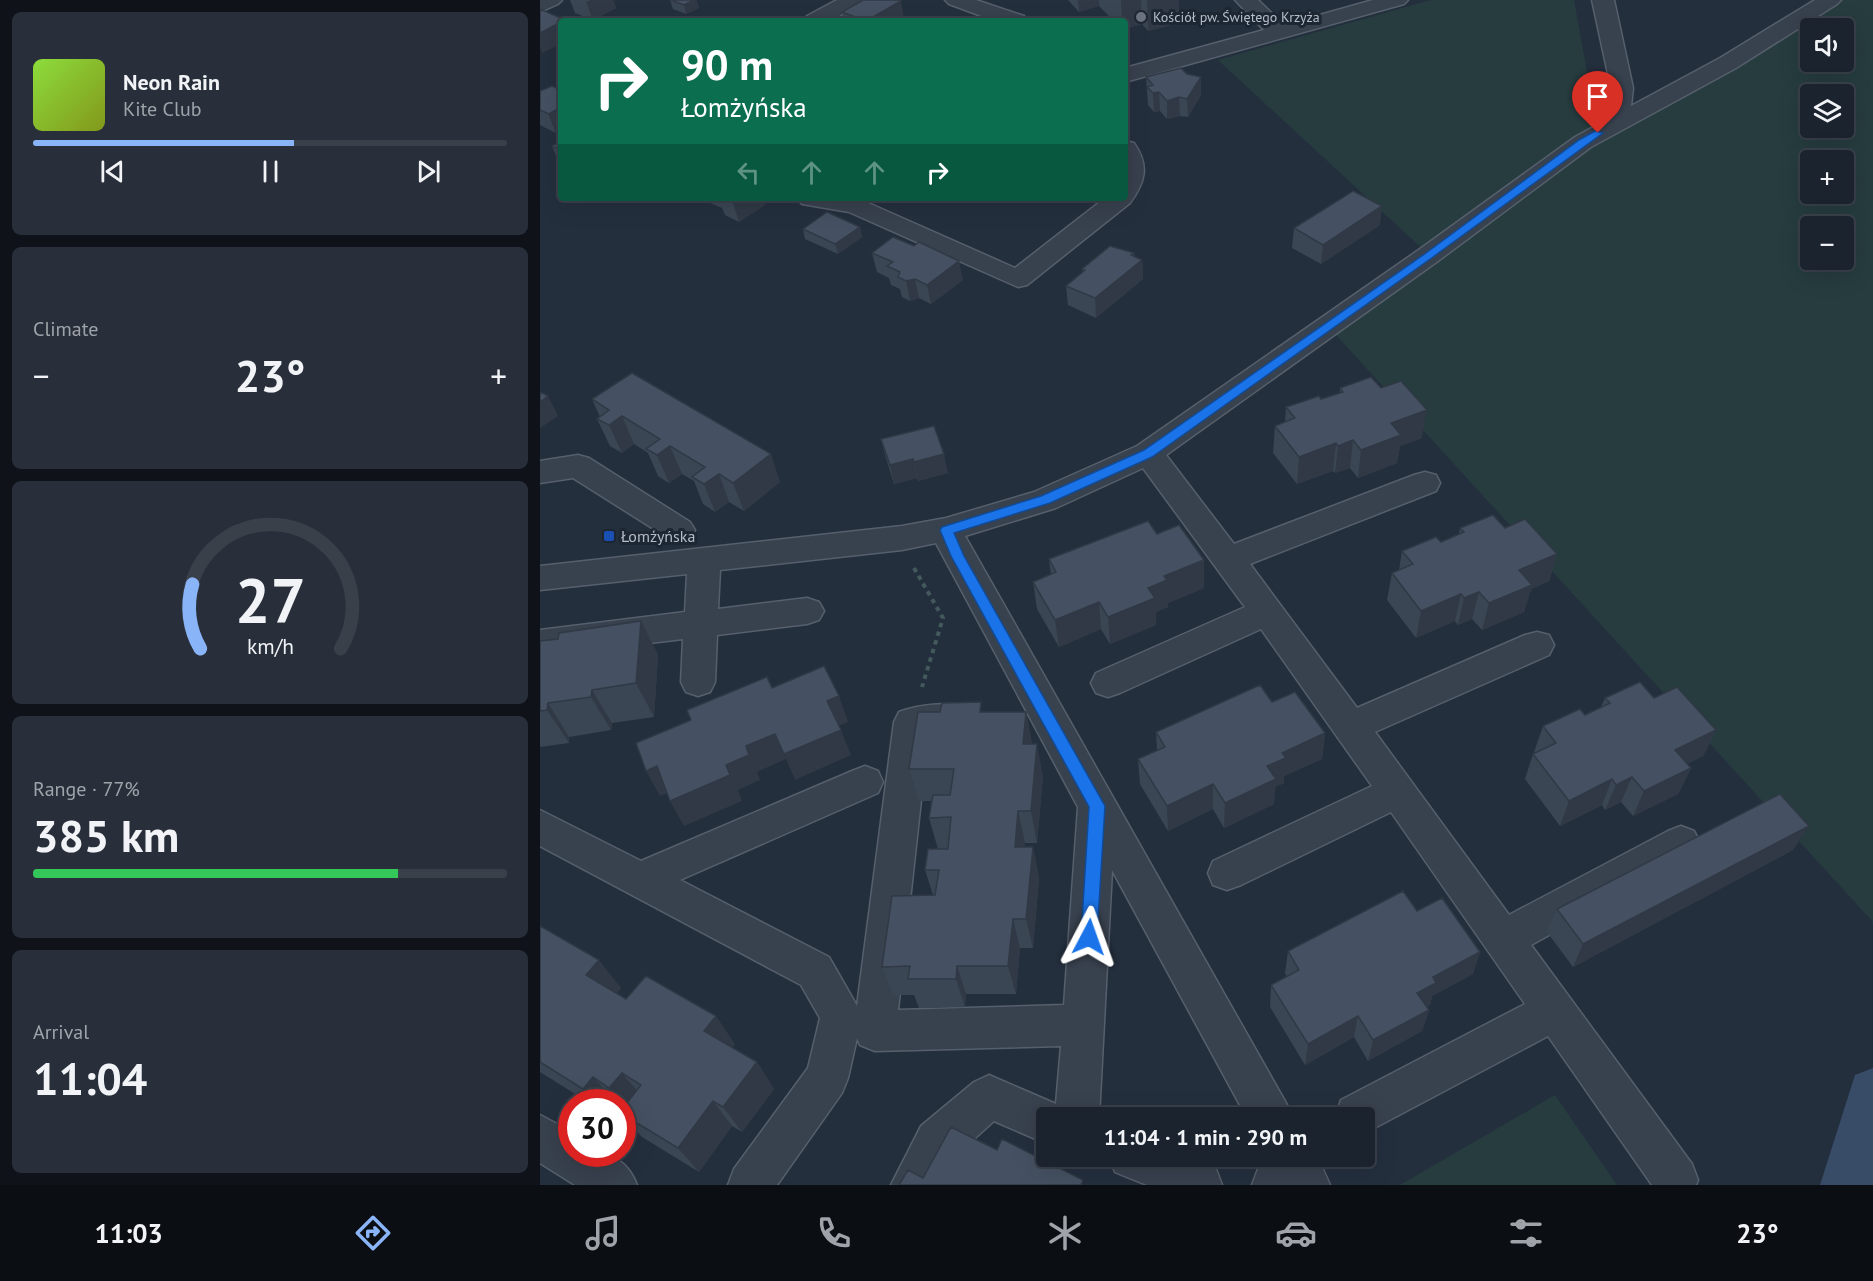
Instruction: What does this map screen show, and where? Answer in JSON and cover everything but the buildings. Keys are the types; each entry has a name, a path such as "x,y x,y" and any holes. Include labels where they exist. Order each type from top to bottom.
{"street":[{"path":"540,6 552,0"},
{"path":"820,18 852,0"},
{"path":"956,0 1007,18"},
{"path":"1246,0 1279,32"},
{"path":"1128,74 1397,0"},
{"path":"1603,0 1628,116"},
{"path":"540,578 902,538 946,530 1045,500 1148,453 1430,255 1582,142 1728,63 1830,0"},
{"path":"1128,153 1132,160 1134,180 1128,188"},
{"path":"833,201 858,207 1018,279 1117,201"},
{"path":"1148,453 1352,726 1396,792 1676,1180"},
{"path":"540,472 578,466 679,530"},
{"path":"1229,559 1425,483"},
{"path":"946,530 958,556 1016,716 1097,806 1265,1107"},
{"path":"698,682 704,560"},
{"path":"540,643 807,611"},
{"path":"1108,683 1266,612"},
{"path":"1352,726 1537,645"},
{"path":"1016,716 912,722 875,1031 1084,1025"},
{"path":"641,879 865,782"},
{"path":"1227,873 1396,792"},
{"path":"1078,1107 1097,806"},
{"path":"540,827 815,970 841,1016 827,1078 750,1185"},
{"path":"1502,940 1681,843"},
{"path":"1371,1107 1554,1011"},
{"path":"913,1185 937,1142 989,1098 1036,1117"},
{"path":"540,1137 615,1185"},
{"path":"1157,1167 1200,1185"}],"path":[{"path":"910,560 943,618 912,722"}],"green space":[{"path":"1431,0 1574,0 1598,132 1830,0 1873,0 1873,922 1335,334 1429,255 1218,60"},
{"path":"1555,1095 1617,1185 1400,1185"},
{"path":"1873,1110 1873,1185 1849,1185"}],"waterway":[{"path":"1847,1185 1873,1093"}],"place":[{"name":"Kościół pw. Świętego Krzyża","path":"1141,17"},
{"name":"Łomżyńska","path":"609,536"}],"route":[{"path":"1089,937 1097,806 958,556 946,530 1045,500 1148,453 1430,255 1582,142 1598,133"}]}
